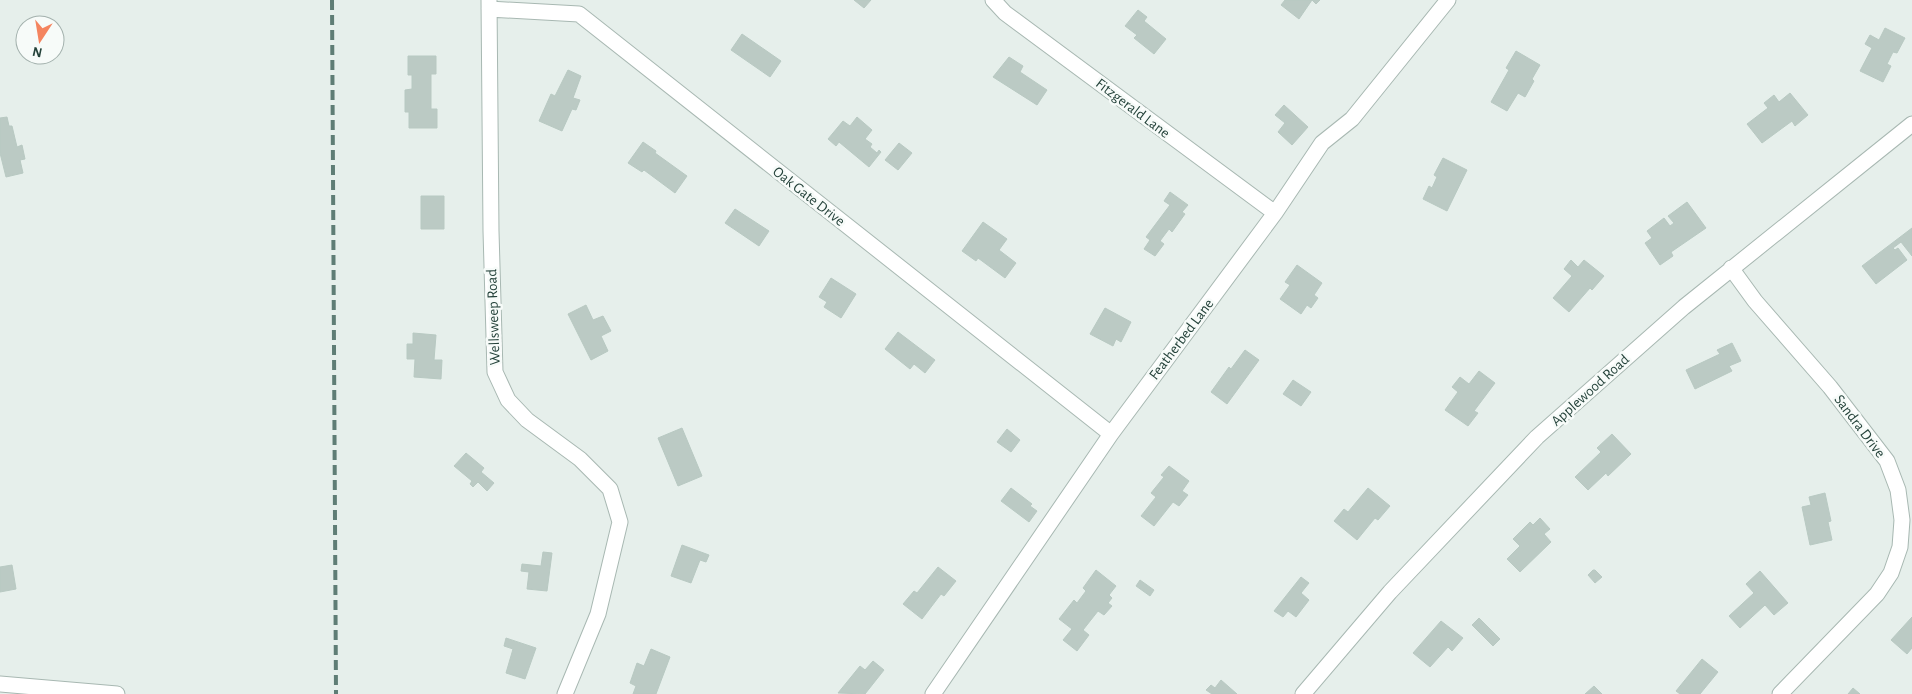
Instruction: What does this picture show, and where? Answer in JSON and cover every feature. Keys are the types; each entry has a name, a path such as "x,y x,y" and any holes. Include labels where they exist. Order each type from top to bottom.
{"street":[{"name":"Fitzgerald Lane","path":"993,0 1005,12 1275,213"},
{"name":"Featherbed Lane","path":"934,694 1111,434 1275,213 1322,143 1352,118 1448,0"},
{"name":"Oak Gate Drive","path":"489,4 579,14 1111,434"},
{"name":"Wellsweep Road","path":"489,4 491,231 495,372 508,400 521,414 580,460 610,489 620,522 598,614 565,694"},
{"name":"Applewood Road","path":"1304,694 1390,592 1537,437 1684,307 1912,124"},
{"name":"Sandra Drive","path":"1731,268 1755,301 1830,387 1887,462 1898,490 1902,520 1900,547 1891,573 1877,594 1780,694"},
{"path":"0,684 117,694"}],"building":[{"path":"854,0 871,0 864,8"},
{"path":"1285,0 1312,0 1299,19 1281,5"},
{"path":"1312,0 1320,0 1316,4"},
{"path":"1138,10 1147,17 1144,21 1166,39 1154,54 1134,38 1137,35 1125,26"},
{"path":"1885,28 1905,38 1897,53 1893,52 1887,64 1891,66 1883,82 1860,71 1872,48 1865,44 1870,35 1879,40"},
{"path":"742,34 781,61 770,77 731,50"},
{"path":"1516,51 1540,65 1525,97 1518,93 1507,111 1491,102 1509,70 1506,68"},
{"path":"408,56 436,56 436,74 431,74 431,109 437,109 437,128 409,128 409,112 405,112 405,90 412,89 412,75 408,75"},
{"path":"1009,57 1023,66 1020,72 1047,90 1037,105 993,77"},
{"path":"568,70 581,76 573,98 580,100 576,110 572,109 562,131 539,121 551,94 555,96"},
{"path":"1790,93 1808,115 1795,126 1792,121 1762,143 1747,124 1768,108 1764,103 1774,95 1779,102"},
{"path":"1284,105 1308,127 1292,145 1278,132 1285,123 1275,115"},
{"path":"7,117 9,126 12,126 17,147 22,145 25,159 20,160 23,173 6,177 0,153 0,118"},
{"path":"857,117 872,130 865,139 872,144 870,147 877,153 879,150 881,152 869,167 839,142 836,146 828,139 843,121 850,126"},
{"path":"643,142 687,176 675,193 644,170 642,172 628,163"},
{"path":"899,143 912,153 898,170 885,160"},
{"path":"1443,158 1467,170 1447,211 1423,199 1429,186 1432,188 1437,177 1434,175"},
{"path":"1170,192 1188,205 1182,212 1185,214 1172,232 1169,229 1160,241 1164,244 1155,256 1144,249 1150,240 1146,237 1170,205 1164,201"},
{"path":"421,196 444,196 444,229 421,229"},
{"path":"1687,202 1706,228 1671,252 1673,256 1660,265 1645,243 1652,238 1647,231 1664,218 1670,226 1674,223 1668,216"},
{"path":"735,209 769,231 759,246 725,223"},
{"path":"983,222 1007,239 999,250 1016,263 1005,278 978,258 976,261 962,251"},
{"path":"1912,228 1912,256 1901,242 1893,248 1895,250 1898,248 1907,260 1876,284 1862,266"},
{"path":"1571,260 1578,267 1584,260 1604,276 1592,290 1590,288 1569,312 1553,298 1572,276 1564,269"},
{"path":"1297,265 1322,283 1314,295 1318,298 1311,308 1307,305 1301,314 1280,299 1290,285 1285,282"},
{"path":"831,278 856,294 841,318 824,307 827,302 819,297"},
{"path":"586,305 593,320 603,316 611,331 601,336 608,351 591,360 568,314"},
{"path":"1105,308 1131,322 1121,342 1116,339 1113,346 1090,334"},
{"path":"898,332 935,360 925,373 914,364 910,369 885,349"},
{"path":"413,333 436,335 434,360 442,360 441,379 414,377 415,359 407,359 407,344 413,344"},
{"path":"1732,343 1741,361 1729,366 1732,371 1695,389 1686,370 1720,354 1717,350"},
{"path":"1245,350 1259,360 1227,404 1211,392 1229,367 1231,369"},
{"path":"1479,371 1495,383 1474,411 1478,413 1468,426 1445,410 1458,392 1452,387 1460,377 1469,384"},
{"path":"1293,380 1311,392 1301,406 1283,394"},
{"path":"682,428 702,476 678,486 658,438"},
{"path":"1007,429 1020,440 1011,452 997,442"},
{"path":"1612,434 1631,454 1608,476 1606,473 1588,490 1575,477 1601,452 1597,448"},
{"path":"466,453 484,468 481,472 494,483 487,491 478,482 473,487 470,484 472,481 454,466"},
{"path":"1169,466 1189,481 1182,491 1188,495 1179,506 1173,502 1154,526 1141,516 1156,497 1151,493 1164,477 1161,475"},
{"path":"1011,488 1032,504 1030,506 1037,511 1029,522 1001,501"},
{"path":"1368,488 1390,506 1378,520 1375,518 1357,540 1334,521 1344,509 1348,512"},
{"path":"1825,493 1831,521 1828,522 1832,540 1810,545 1802,507 1811,505 1809,497"},
{"path":"1540,518 1550,529 1544,534 1551,542 1520,572 1507,559 1520,546 1513,539 1530,522 1533,525"},
{"path":"682,545 709,555 706,562 700,560 691,583 671,576"},
{"path":"543,552 552,553 547,591 527,589 529,572 521,571 522,564 541,566"},
{"path":"12,565 16,589 0,592 0,567"},
{"path":"938,567 956,581 944,596 941,594 922,619 903,604 914,591 917,593"},
{"path":"1096,570 1116,586 1109,595 1112,598 1108,603 1112,606 1104,615 1098,611 1083,630 1089,635 1077,651 1063,640 1072,629 1059,619 1074,600 1077,603 1086,591 1083,588"},
{"path":"1593,570 1602,577 1595,583 1588,575"},
{"path":"1760,571 1788,603 1774,615 1765,605 1740,628 1729,616 1754,593 1746,584"},
{"path":"1301,577 1309,583 1301,593 1309,600 1296,617 1288,611 1283,617 1274,611"},
{"path":"1140,580 1154,590 1150,596 1136,586"},
{"path":"1912,617 1912,648 1907,654 1891,640"},
{"path":"1479,618 1500,639 1493,646 1472,625"},
{"path":"1441,621 1463,638 1452,651 1448,647 1430,667 1413,653"},
{"path":"506,638 536,648 525,679 506,673 513,649 504,646"},
{"path":"651,649 670,657 656,694 633,694 636,686 630,683 637,663 644,666"},
{"path":"1702,659 1718,672 1700,694 1680,694 1676,691"},
{"path":"873,661 884,670 865,694 838,693 860,666 865,670"},
{"path":"1221,680 1237,694 1212,694 1206,690 1211,685 1215,688"},
{"path":"1594,686 1602,694 1585,694"},
{"path":"1853,688 1860,694 1848,694"}],"railway":[{"path":"332,0 336,694"}]}
